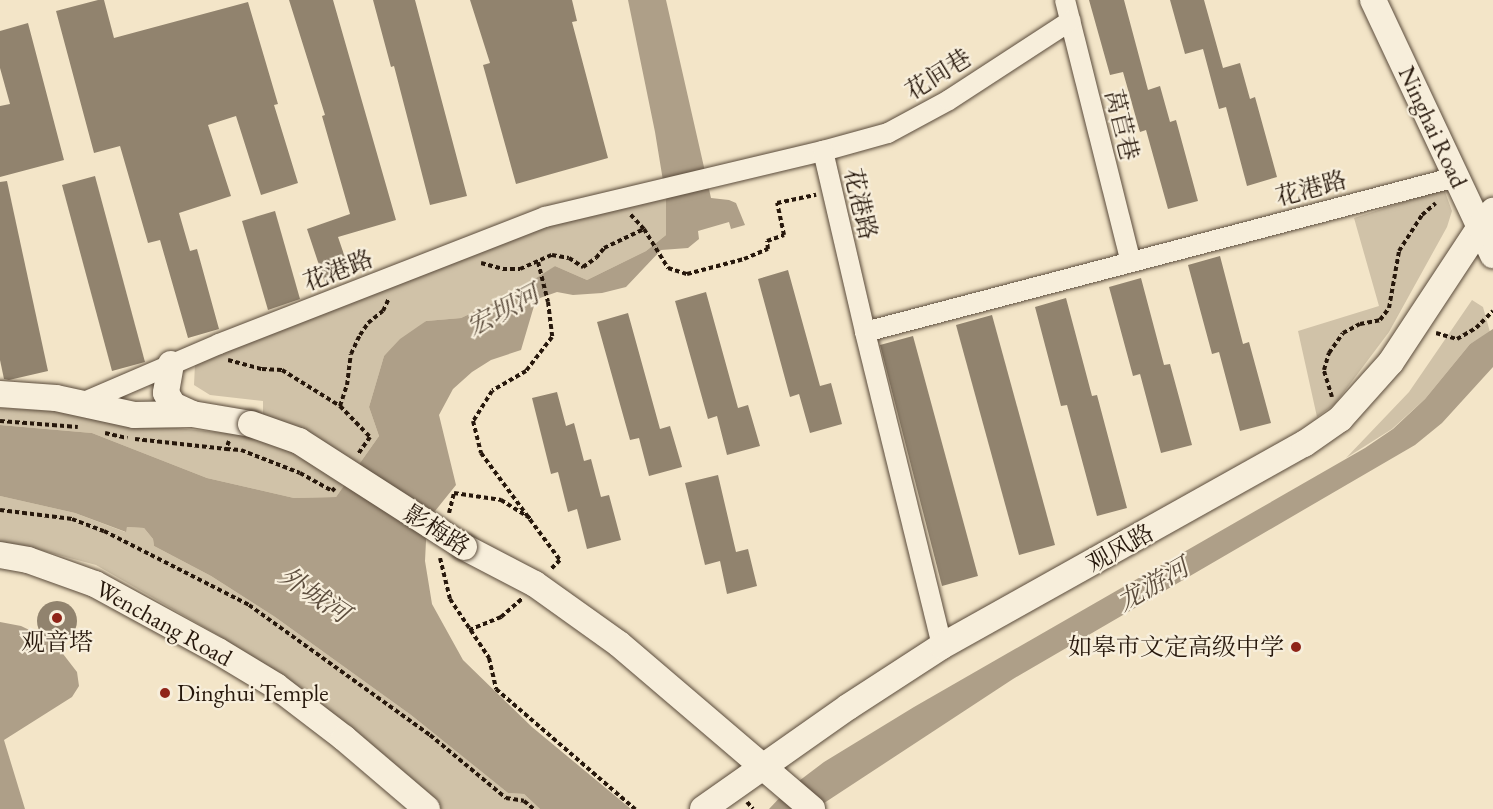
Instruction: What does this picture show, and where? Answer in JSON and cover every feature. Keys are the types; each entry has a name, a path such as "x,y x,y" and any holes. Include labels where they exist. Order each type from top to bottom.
{"street":[{"name":"莴苣巷","path":"1065,0 1131,262"},
{"name":"Ninghai Road","path":"1373,0 1459,181 1486,219 1493,255"},
{"name":"花间巷","path":"823,151 888,133 949,100 1070,21"},
{"name":"花港路","path":"82,403 171,364 545,217 823,151 865,332 1131,262 1459,181"},
{"name":"观风路","path":"703,809 764,765 942,646 1295,449 1340,419 1391,362 1486,219"},
{"path":"865,332 942,646"},
{"path":"171,364 166,393 173,405 192,414"},
{"name":"影梅路","path":"0,394 56,398 134,415 192,414 251,424 299,441 464,547 535,584 619,644 764,765 812,809"},
{"name":"Wenchang Road","path":"0,555 28,560 95,584 218,651 276,686 344,738 427,809"}],"path":[{"path":"1340,419 1324,370 1329,353 1343,333 1360,324 1380,320 1389,308 1399,251 1422,215 1459,181"},
{"path":"598,203 611,212 630,214 644,229 668,268 687,274 744,259 768,249 767,241 784,235 777,203 832,192"},
{"path":"453,252 502,269 520,268 552,255 568,258 583,267 597,258 604,248 644,229"},
{"path":"469,630 501,617 560,560 481,453 474,421 492,391 526,371 552,337 548,302 538,262"},
{"path":"340,406 347,385 351,354 368,323 383,311 390,294 384,279"},
{"path":"1413,327 1457,339 1476,328 1493,311"},
{"path":"448,516 454,494 501,500 531,519"},
{"path":"0,510 42,514 83,523 249,605 430,735 506,798 524,801 534,809"},
{"path":"440,555 450,598 489,658 496,689 635,809"}],"shaded area":[{"path":"1444,189 1452,211 1447,227 1389,332 1335,404 1317,417 1298,331 1379,306 1354,218"},
{"path":"666,199 666,235 646,251 587,280 555,266 525,288 461,318 426,321 384,356 369,407 379,436 336,497 294,498 207,478 92,433 0,425 0,408 87,413 119,422 263,437 263,401 210,395 194,385 195,364 233,345 556,223"},
{"path":"1472,300 1483,307 1490,332 1470,344 1425,399 1392,429 1346,458 1409,392"},
{"path":"0,496 75,513 125,532 127,527 144,528 153,539 154,546 211,576 275,617 411,715 508,793 524,794 540,809 441,809 330,717 223,638 96,565 21,545 0,542"}],"water":[{"path":"628,0 666,0 711,198 736,203 745,225 731,229 729,222 698,231 699,239 688,248 661,250 626,287 602,293 573,295 557,292 540,298 534,306 521,350 491,360 472,372 453,389 439,415 456,485 427,521 425,561 432,604 463,660 532,727 631,809 540,809 524,794 508,793 411,715 275,617 211,576 154,546 153,539 144,528 127,527 126,532 75,513 0,496 0,425 92,433 207,478 294,498 336,497 379,436 369,407 384,356 400,339 426,321 461,318 510,295 555,266 587,280 646,251 666,235 666,199"},
{"name":"龙游河","path":"1493,329 1493,367 1442,423 1415,445 1013,679 815,809 769,809 787,790 824,762 914,707 1365,448 1393,429 1425,399 1470,344"},
{"path":"0,622 21,626 44,637 60,650 77,672 79,686 72,697 4,740 25,809 0,809"}],"building":[{"path":"104,0 114,38 248,2 278,104 274,105 298,183 261,195 236,116 208,125 231,196 179,213 190,251 197,249 219,329 188,338 160,240 148,243 120,146 94,153 56,11"},
{"path":"289,0 333,0 396,220 338,237 351,275 325,283 307,229 350,214 322,116 325,115"},
{"path":"373,0 415,0 467,196 430,205 394,66 391,67"},
{"path":"470,0 572,0 577,21 572,22 608,158 516,184 483,65 490,63"},
{"path":"1089,0 1124,0 1148,90 1160,86 1170,122 1176,120 1198,201 1168,209 1146,130 1140,132 1123,72 1110,75"},
{"path":"1170,0 1204,0 1223,68 1240,63 1250,99 1255,97 1277,177 1247,186 1226,107 1219,109 1203,49 1185,54"},
{"path":"28,23 64,160 0,177 0,106 10,104 0,68 0,31"},
{"path":"95,176 145,362 112,371 62,185"},
{"path":"7,181 48,371 9,380 4,379 0,360 0,182"},
{"path":"275,211 300,299 268,310 242,221"},
{"path":"1220,256 1243,344 1249,342 1271,423 1240,431 1219,352 1212,354 1188,265"},
{"path":"788,270 820,386 831,383 842,424 810,433 799,394 790,397 758,279"},
{"path":"1141,278 1164,365 1170,364 1192,445 1161,453 1140,374 1133,376 1109,287"},
{"path":"706,292 738,408 748,405 760,446 727,455 717,416 708,419 675,301"},
{"path":"1066,298 1092,396 1097,395 1127,508 1097,516 1067,405 1061,406 1035,307"},
{"path":"628,313 660,429 670,426 682,467 649,476 639,438 630,440 597,322"},
{"path":"992,315 1055,545 1019,555 956,325"},
{"path":"913,336 978,576 942,586 880,345"},
{"path":"557,392 566,426 574,423 584,461 591,459 601,497 609,495 621,540 587,549 577,509 568,512 558,472 551,474 532,398"},
{"path":"718,475 736,552 748,549 757,586 727,594 720,561 705,565 685,483"},
{"name":"观音塔","path":"57,601 71,607 77,621 71,635 57,641 43,635 37,621 43,607"}],"place":[{"name":"观音塔","path":"57,618"},
{"name":"如皋市文定高级中学","path":"1296,647"},
{"name":"Dinghui Temple","path":"165,693"}],"water label":[{"name":"宏坝河","path":"503,311"},
{"name":"外城河","path":"314,595"}]}
